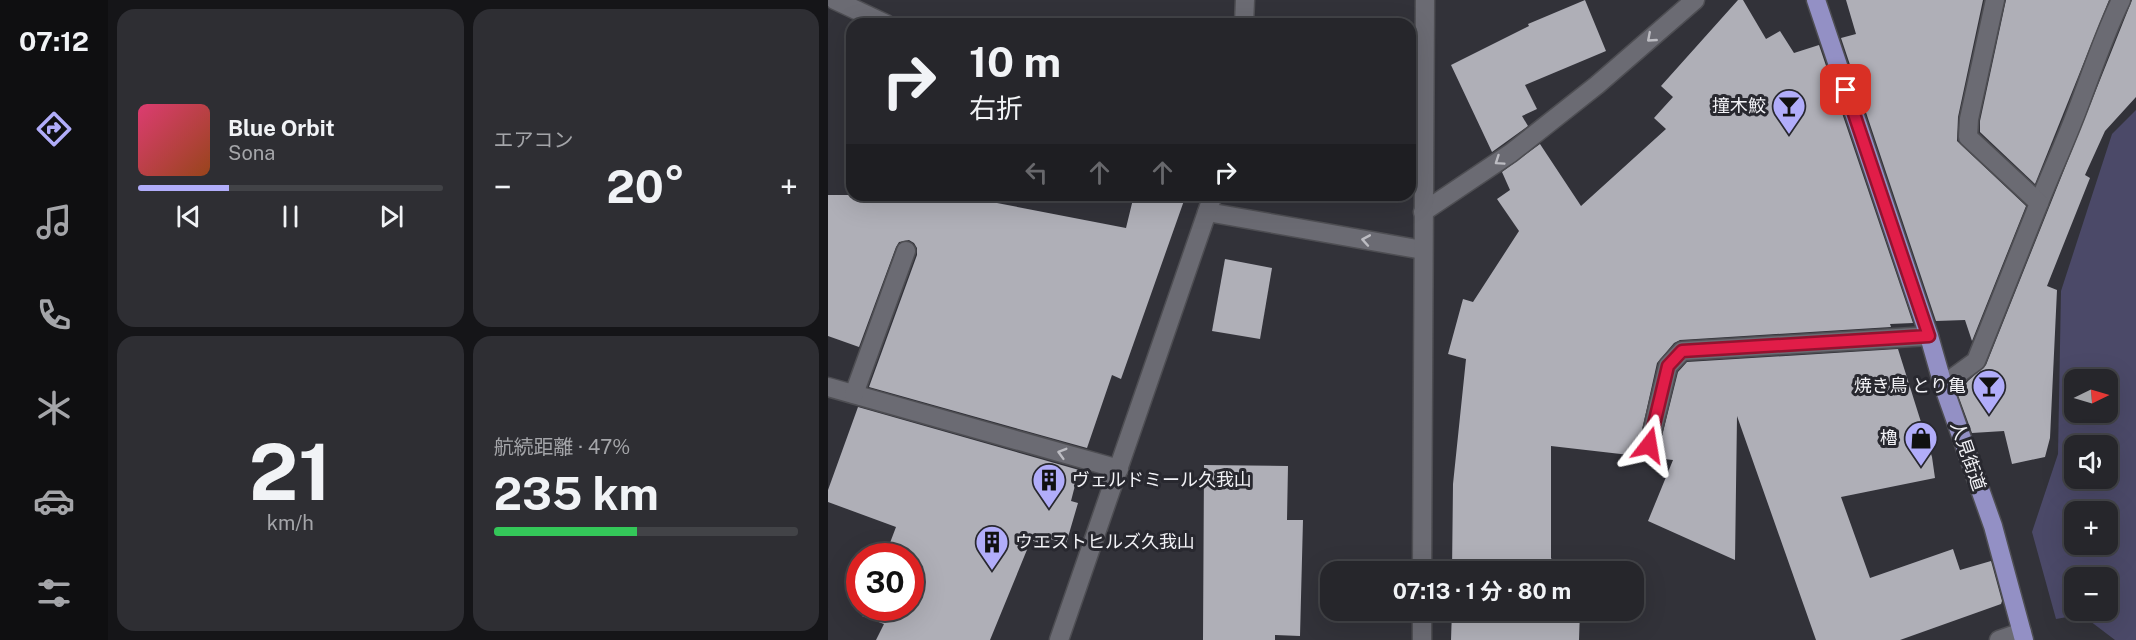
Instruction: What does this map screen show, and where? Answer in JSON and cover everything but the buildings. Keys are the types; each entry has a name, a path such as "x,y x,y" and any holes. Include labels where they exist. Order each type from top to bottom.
{"main road":[{"name":"人見街道","path":"1816,0 1929,336 1943,385 1993,526 2023,636"}],"street":[{"path":"835,0 873,18"},
{"path":"1244,18 1245,0"},
{"path":"1422,561 1425,0"},
{"path":"1423,212 1519,146 1597,85 1695,0"},
{"path":"1995,0 1969,119 1968,136 2039,203"},
{"path":"1943,385 1976,361 2053,166 2073,123 2109,25 2121,0"},
{"path":"1059,640 1210,204 1423,250"},
{"path":"854,394 906,251"},
{"path":"1649,445 1668,366 1682,351 1929,336"},
{"path":"828,387 1119,469"},
{"path":"1422,621 1422,640"},
{"path":"1999,640 2023,636"}],"shaded area":[{"path":"2136,110 2136,640 2115,640 2090,621 2118,621 2118,567 2064,567 2064,618 2056,619 2032,532 2058,454 2061,291 2112,134"}],"place":[{"name":"撞木鮫","path":"1789,135"},
{"name":"焼き鳥 とり亀","path":"1989,415"},
{"name":"櫓","path":"1921,467"},
{"name":"ヴェルドミール久我山","path":"1049,509"},
{"name":"ウエストヒルズ久我山","path":"992,571"}],"route":[{"path":"1649,445 1668,366 1682,351 1929,336 1846,90"}]}
